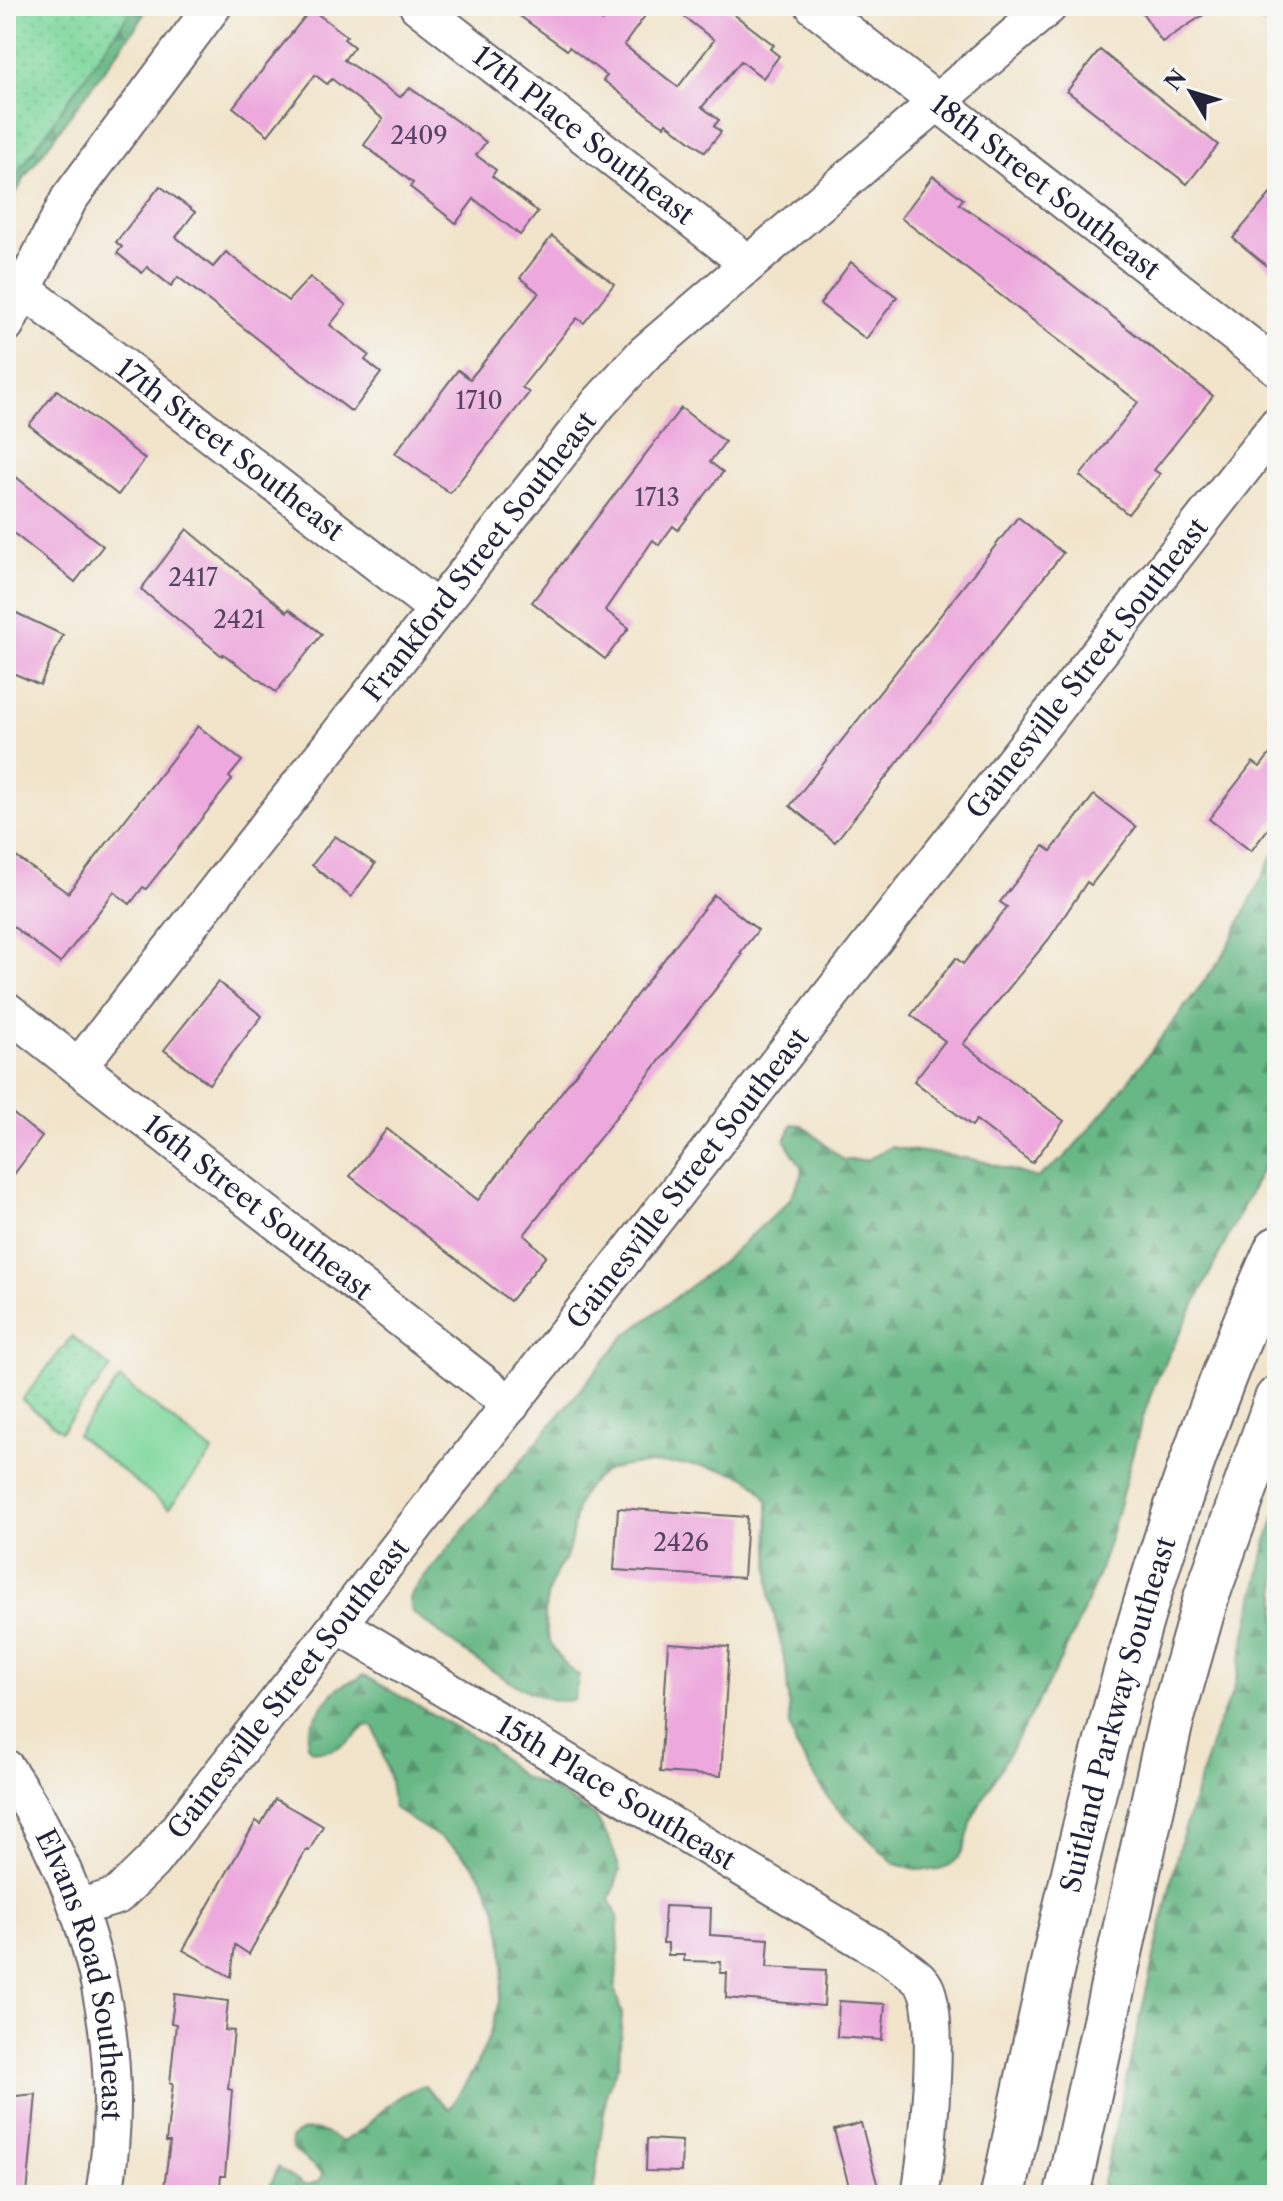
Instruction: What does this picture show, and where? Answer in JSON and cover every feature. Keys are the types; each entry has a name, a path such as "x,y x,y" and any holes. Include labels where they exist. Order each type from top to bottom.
{"highway":[{"name":"Suitland Parkway Southeast","path":"1003,2195 1093,1785 1131,1644 1197,1442 1277,1249"},
{"name":"Suitland Parkway Southeast","path":"1067,2195 1170,1725 1210,1585 1277,1399"}],"street":[{"path":"6,324 69,199 213,6"},
{"name":"17th Place Southeast","path":"418,6 748,263"},
{"name":"18th Street Southeast","path":"814,6 1277,367"},
{"name":"Frankford Street Southeast","path":"79,1066 599,403 644,354 1049,6"},
{"name":"17th Street Southeast","path":"23,289 437,609"},
{"name":"Gainesville Street Southeast","path":"78,1908 117,1896 142,1874 1277,425"},
{"name":"16th Street Southeast","path":"6,1010 511,1405"},
{"name":"15th Place Southeast","path":"339,1625 892,1958 919,1979 931,2006 929,2146 920,2195"},
{"name":"Elvans Road Southeast","path":"6,1768 44,1830 78,1908 98,1970 110,2049 112,2110 104,2195"}],"green space":[{"path":"6,6 147,6 141,20 24,178 6,213"},
{"path":"6,6 134,6 6,190"},
{"path":"1235,6 1277,6 1277,24 1260,22"},
{"path":"1277,847 1277,1139 1156,1381 1102,1564 1080,1619 973,1817 964,1847 954,1862 929,1870 894,1863 831,1802 796,1746 790,1725 786,1666 770,1597 768,1502 755,1484 736,1473 674,1464 629,1465 600,1475 583,1494 578,1503 566,1558 550,1588 545,1616 546,1630 557,1655 579,1676 574,1699 558,1701 515,1684 467,1654 412,1612 410,1598 416,1587 625,1336 722,1262 788,1202 802,1176 801,1166 785,1141 792,1124 802,1125 844,1160 867,1160 890,1147 978,1160 1037,1178 1065,1157 1109,1106 1222,958"},
{"path":"72,1336 111,1368 61,1431 22,1400"},
{"path":"120,1379 213,1452 169,1508 77,1435"},
{"path":"1277,1511 1277,2195 1100,2195 1179,1847 1217,1726 1234,1690 1266,1543"},
{"path":"363,1675 487,1745 521,1776 554,1790 595,1816 610,1841 620,1870 610,1900 617,1915 619,1946 615,1991 622,2014 619,2063 607,2091 593,2195 271,2195 269,2189 278,2167 304,2185 318,2182 323,2174 292,2148 291,2139 303,2131 316,2130 342,2142 401,2096 425,2086 448,2109 481,2056 500,1996 503,1965 501,1934 494,1903 472,1863 451,1845 393,1807 390,1780 374,1727 367,1725 349,1742 328,1751 311,1750 307,1745 310,1729 326,1702 339,1688"}],"building":[{"path":"506,6 583,6 602,21 614,6 652,6 624,45 678,87 714,40 670,6 723,6 774,45 770,49 779,56 763,78 741,61 702,107 719,120 714,126 721,132 705,152 666,123 664,126 649,116 603,80 607,76 569,47 567,50"},
{"path":"1138,6 1217,6 1162,42"},
{"path":"311,9 347,36 344,39 354,47 344,60 400,97 410,88 486,142 476,155 496,170 492,176 538,212 520,235 474,199 456,223 410,187 413,183 364,145 383,119 332,79 327,84 315,75 268,135 233,107"},
{"path":"1100,50 1218,145 1187,184 1067,91"},
{"path":"933,176 963,199 959,204 1022,245 1213,396 1154,470 1160,474 1128,514 1080,476 1138,402 901,218"},
{"path":"160,186 195,212 176,237 213,267 226,252 288,301 310,277 346,305 330,325 369,355 365,360 381,373 352,412 178,277 171,286 147,267 142,273 117,253 122,247 116,242"},
{"path":"1277,186 1277,274 1233,238"},
{"path":"552,236 614,284 584,323 577,318 522,387 529,393 450,493 395,453 458,370 470,379 539,293 520,278"},
{"path":"851,262 897,297 866,339 820,304"},
{"path":"57,390 145,459 118,495 29,425"},
{"path":"681,408 725,442 710,462 723,472 678,530 673,526 659,545 653,540 605,610 629,628 605,659 532,602"},
{"path":"6,469 103,546 75,582 6,527"},
{"path":"1018,517 1063,553 835,842 790,806"},
{"path":"187,529 287,612 289,609 322,634 276,692 222,656 141,589"},
{"path":"6,608 63,635 40,685 6,670"},
{"path":"198,726 242,761 229,777 232,780 146,889 143,887 130,904 114,892 60,963 6,921 6,850 68,893"},
{"path":"1277,745 1277,817 1251,851 1209,819 1253,762 1260,767"},
{"path":"1094,795 1136,827 1091,885 1087,882 1049,939 963,1044 1064,1121 1032,1163 976,1120 972,1126 914,1081 945,1041 911,1015 956,958 963,964 1007,907 1000,902 1044,846 1051,851"},
{"path":"335,836 375,864 351,897 312,865"},
{"path":"714,895 758,930 740,953 742,955 524,1235 546,1256 510,1301 350,1176 387,1129 478,1200"},
{"path":"218,982 262,1016 209,1084 164,1050"},
{"path":"6,1108 42,1137 6,1185"},
{"path":"618,1508 747,1517 743,1578 614,1570"},
{"path":"668,1643 729,1647 721,1776 660,1772"},
{"path":"275,1799 323,1826 309,1851 306,1850 249,1954 235,1945 231,1977 183,1950 256,1821 261,1824"},
{"path":"665,1906 711,1908 710,1935 769,1939 767,1967 826,1970 824,2006 726,1998 727,1973 720,1973 721,1962 684,1961 684,1955 668,1955 668,1943 663,1943"},
{"path":"175,1994 228,2001 225,2030 234,2031 228,2089 232,2090 225,2176 221,2176 219,2195 163,2195 170,2142 166,2142 173,2083 170,2083 176,2024 171,2023"},
{"path":"839,2001 885,2004 882,2040 837,2037"},
{"path":"36,2094 27,2195 6,2195 6,2097"},
{"path":"861,2123 878,2187 851,2194 834,2130"},
{"path":"647,2139 682,2141 681,2172 646,2171"}]}
